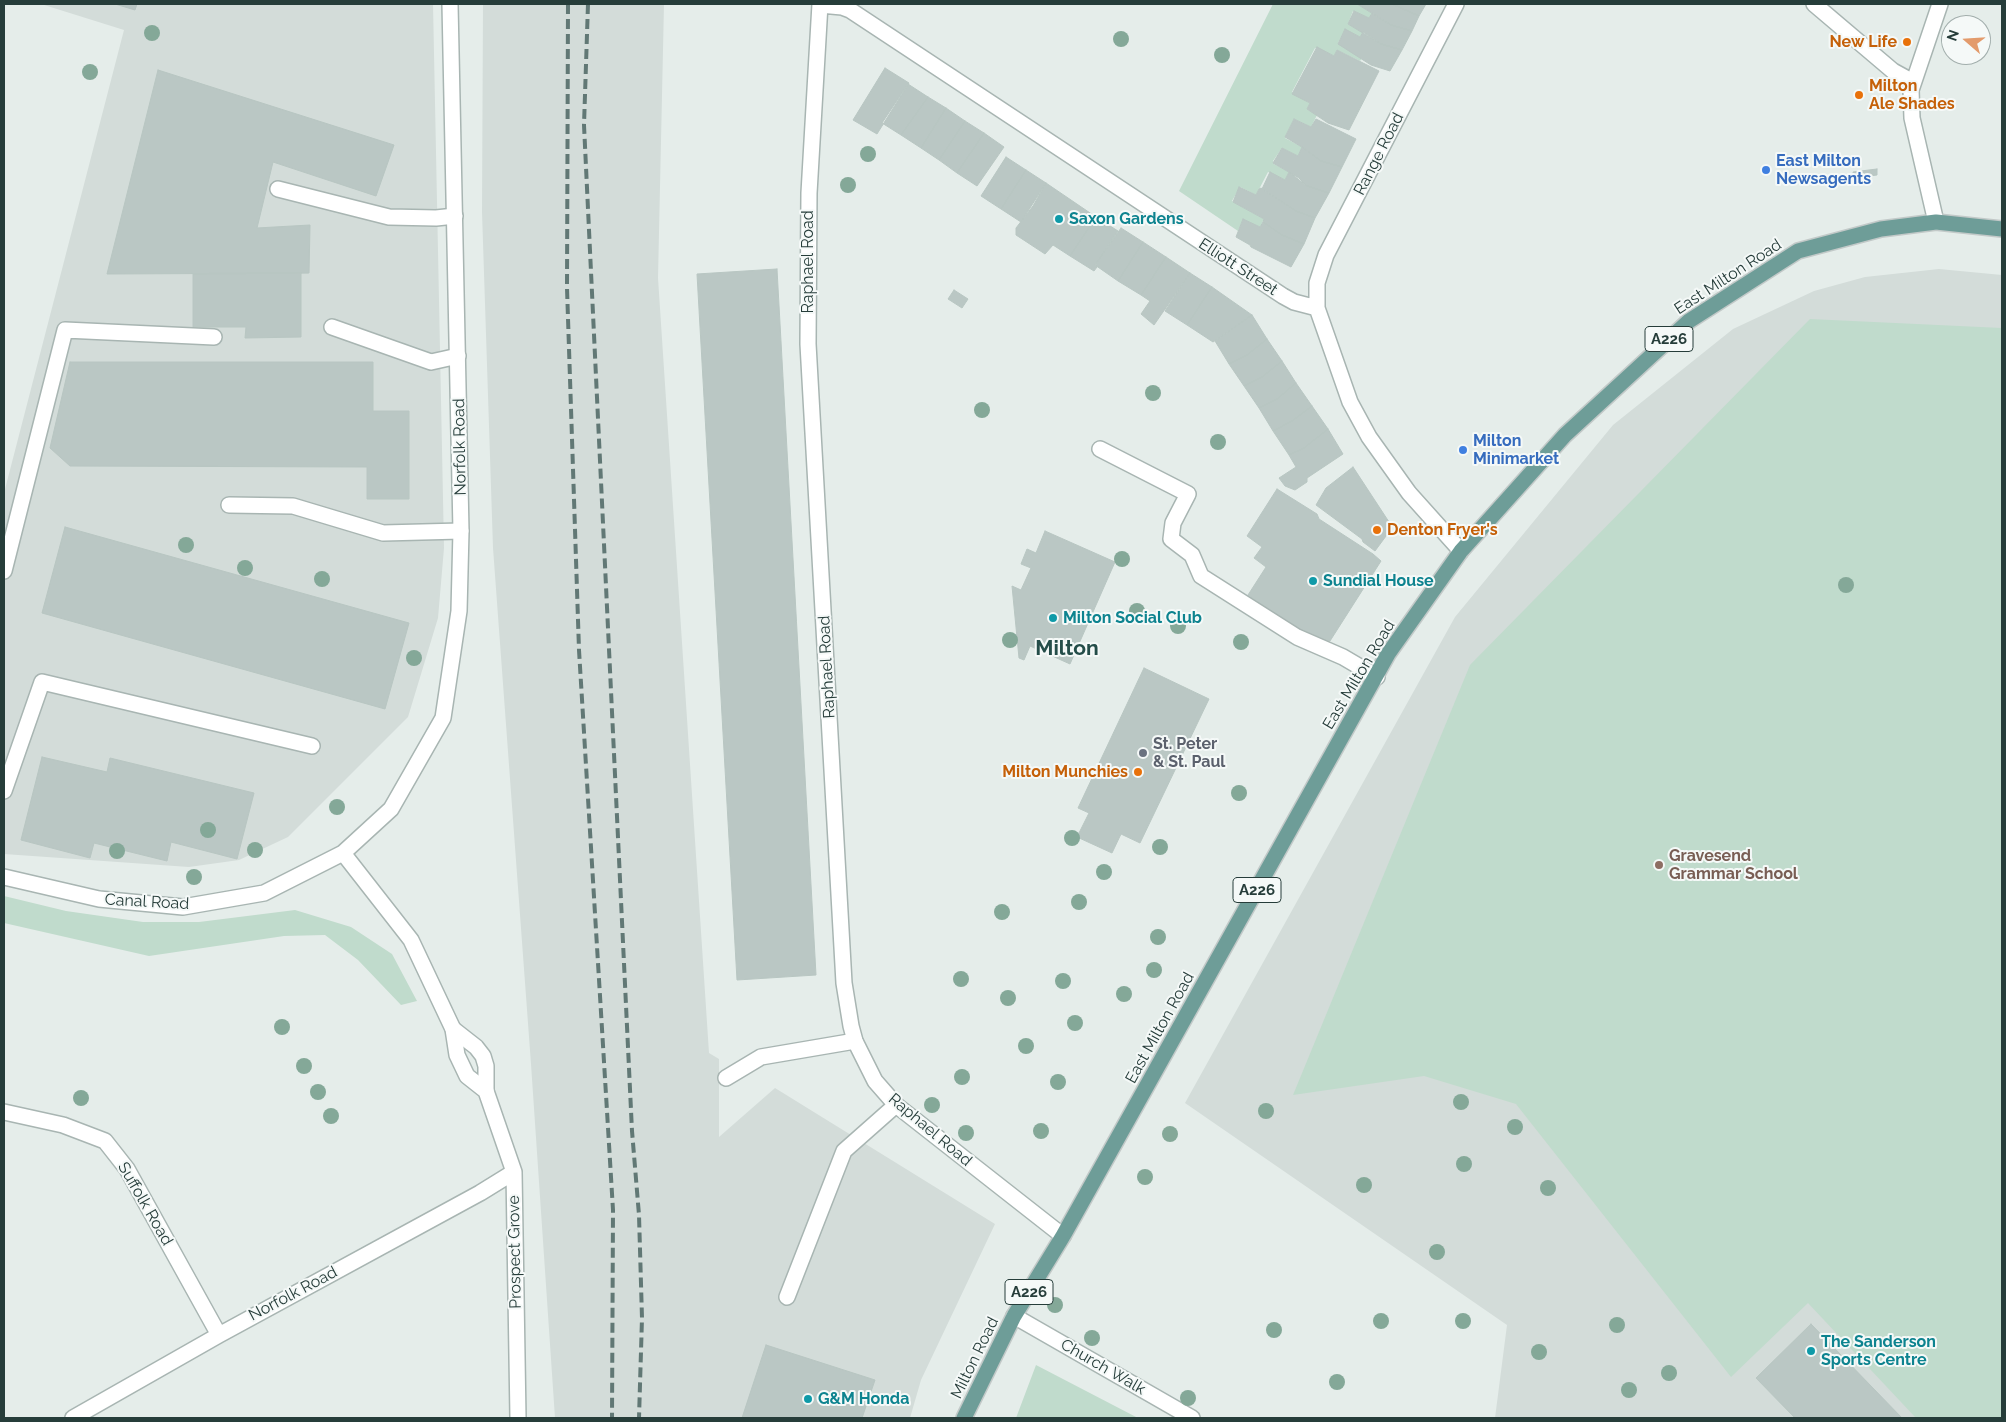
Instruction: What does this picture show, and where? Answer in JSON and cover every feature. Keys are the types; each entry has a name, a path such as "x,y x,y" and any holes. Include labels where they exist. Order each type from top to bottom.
{"main road":[{"name":"A226","path":"1936,222 2002,229"},
{"name":"East Milton Road","path":"1062,1236 1377,677 1388,654 1462,551 1565,435 1689,321 1798,251 1881,228 1936,222"},
{"name":"Milton Road","path":"964,1418 1014,1316 1062,1236"}],"street":[{"name":"Norfolk Road","path":"343,854 391,809 443,718 460,611 461,531 450,4"},
{"name":"Elliott Street","path":"820,4 842,6 850,10 1283,296 1294,302 1317,308"},
{"name":"Raphael Road","path":"820,4 809,193 808,344 844,983 855,1041 875,1081 896,1105 1062,1236"},
{"name":"Range Road","path":"1317,308 1317,283 1326,255 1456,4"},
{"path":"1814,4 1893,71 1913,82"},
{"path":"1936,222 1912,118 1913,82 1940,4"},
{"path":"278,189 389,217 436,218 455,216"},
{"path":"1317,308 1350,402 1369,437 1408,493 1462,551"},
{"path":"332,327 431,362 458,356"},
{"path":"4,571 65,330 214,338"},
{"path":"1100,449 1188,494 1173,523 1171,539 1192,555 1201,576 1297,637 1343,657 1377,677"},
{"path":"229,505 293,506 383,533 461,531"},
{"path":"4,791 42,682 312,746"},
{"name":"Canal Road","path":"4,877 99,899 183,907 264,893 343,854"},
{"name":"Prospect Grove","path":"343,854 411,940 453,1029 457,1055 467,1076 486,1091"},
{"name":"Prospect Grove","path":"453,1029 476,1047 483,1056 486,1066 486,1091 514,1172 518,1418"},
{"path":"726,1078 761,1057 855,1041"},
{"path":"787,1297 844,1151 896,1105"},
{"name":"Suffolk Road","path":"4,1112 63,1125 104,1142 127,1169 219,1335"},
{"name":"Norfolk Road","path":"73,1418 219,1335 480,1193 514,1172"},
{"name":"Church Walk","path":"1014,1316 1192,1418"}],"shaded area":[{"path":"41,4 433,4 444,548 438,618 408,717 288,837 239,860 189,867 4,854 4,493 124,30"},
{"path":"483,4 664,4 658,278 709,1053 719,1059 719,1137 775,1088 995,1224 921,1380 910,1418 555,1418 493,548 482,212"},
{"name":"Gravesend Grammar School","path":"1939,269 2002,275 2002,1418 1495,1418 1507,1325 1185,1103 1455,617 1613,425 1733,329 1814,291 1865,277"}],"green space":[{"path":"1273,4 1357,4 1372,13 1369,18 1353,11 1348,24 1363,32 1360,37 1345,30 1338,43 1362,58 1360,61 1337,50 1334,56 1315,48 1292,92 1310,103 1307,109 1317,115 1311,127 1294,119 1286,135 1285,138 1302,147 1298,156 1282,148 1273,161 1274,164 1289,172 1285,180 1268,172 1256,195 1240,187 1232,201 1264,219 1260,227 1243,220 1238,231 1179,191"},
{"name":"Gravesend Grammar School","path":"1810,319 2002,328 2002,1418 1916,1418 1808,1303 1731,1377 1516,1104 1424,1076 1293,1095 1470,665"},
{"path":"4,896 66,911 143,922 199,922 295,910 351,927 392,954 417,1001 401,1005 358,960 325,935 284,936 149,956 4,923"},
{"path":"1036,1365 1138,1418 1016,1418"}],"building":[{"path":"115,4 137,4 135,10"},
{"path":"1357,4 1392,4 1419,16 1412,31 1391,25"},
{"path":"1392,4 1426,4 1419,16"},
{"path":"1354,11 1369,18 1372,13 1391,25 1412,31 1402,50 1381,44 1348,24"},
{"path":"1345,29 1360,37 1363,32 1381,44 1402,50 1390,71 1371,65 1338,44"},
{"path":"1317,47 1334,56 1337,50 1379,71 1349,130 1328,123 1307,109 1310,103 1292,94"},
{"path":"885,68 909,83 877,134 853,120"},
{"path":"158,70 394,145 376,196 273,162 257,228 310,225 309,273 107,274"},
{"path":"908,84 928,97 901,135 882,123"},
{"path":"928,97 946,108 921,148 901,135"},
{"path":"946,108 965,121 939,160 921,148"},
{"path":"1294,119 1311,127 1316,119 1356,139 1342,167 1321,161 1285,137"},
{"path":"965,121 984,133 957,173 939,160"},
{"path":"984,133 1004,147 977,186 957,173"},
{"path":"1302,147 1321,161 1342,167 1329,193 1307,186 1299,178 1273,163 1282,148 1298,156"},
{"path":"1006,157 1026,170 1001,209 981,196"},
{"path":"1877,169 1877,175 1854,178 1853,172"},
{"path":"1026,170 1046,183 1021,222 1001,209"},
{"path":"1270,172 1285,180 1289,172 1307,186 1329,193 1315,218 1296,211 1262,189"},
{"name":"Saxon Gardens","path":"1046,183 1096,217 1070,256 1053,245 1045,254 1016,235 1016,228 1033,206"},
{"path":"1239,187 1256,195 1261,188 1296,211 1315,218 1304,244 1282,235 1263,222 1264,219 1233,202"},
{"path":"1096,217 1118,231 1096,264 1097,267 1094,271 1070,256"},
{"path":"1243,219 1260,227 1263,222 1282,235 1304,244 1291,267 1251,247 1236,237"},
{"path":"1121,228 1143,242 1118,281 1095,265"},
{"path":"1143,242 1166,257 1141,295 1118,281"},
{"path":"1166,257 1190,273 1154,325 1141,314 1150,301 1141,295"},
{"path":"777,269 816,975 737,980 697,274"},
{"path":"301,273 301,337 245,338 246,327 193,327 193,274"},
{"path":"1190,273 1212,287 1187,325 1165,311"},
{"path":"1212,287 1252,315 1213,342 1187,325"},
{"path":"954,290 968,299 962,308 948,299"},
{"path":"1252,315 1267,339 1247,355 1229,364 1215,341"},
{"path":"1267,339 1282,361 1262,377 1244,386 1229,364 1247,355"},
{"path":"1282,361 1296,383 1277,399 1259,408 1244,386 1262,377"},
{"path":"70,362 373,362 373,411 409,411 409,499 367,499 367,467 70,466 50,448"},
{"path":"1296,383 1312,406 1292,421 1273,431 1259,408 1277,399"},
{"path":"1312,406 1328,429 1304,448 1289,455 1273,431 1292,421"},
{"path":"1328,429 1343,454 1307,478 1307,482 1295,490 1285,486 1279,478 1296,467 1289,455 1304,448"},
{"path":"1353,467 1391,525 1389,532 1375,551 1316,505 1326,488"},
{"name":"Sundial House","path":"1277,489 1317,514 1319,519 1381,561 1330,641 1326,642 1278,620 1279,617 1248,595 1266,567 1254,558 1262,547 1247,536"},
{"path":"65,527 409,623 385,709 42,613"},
{"name":"Milton Social Club","path":"1045,531 1115,562 1070,664 1030,646 1024,660 1019,658 1012,586 1021,590 1031,568 1021,564 1027,549 1036,553"},
{"name":"St. Peter & St. Paul","path":"1144,668 1209,699 1140,843 1121,834 1112,853 1077,837 1089,813 1078,808"},
{"path":"42,757 107,772 110,758 254,793 237,859 171,842 167,861 94,843 90,858 21,840"},
{"name":"The Sanderson Sports Centre","path":"1811,1324 1902,1418 1795,1418 1756,1378"},
{"name":"G&M Honda","path":"766,1345 875,1380 862,1418 742,1418"}],"railway":[{"path":"568,4 567,288 579,650 613,1210 612,1418"},
{"path":"588,4 584,125 632,1131 639,1215 642,1318 639,1418"}],"place":[{"name":"New Life","path":"1907,42"},
{"name":"Milton Ale Shades","path":"1859,95"},
{"name":"East Milton Newsagents","path":"1766,170"},
{"name":"Saxon Gardens","path":"1059,219"},
{"name":"Milton Minimarket","path":"1463,450"},
{"name":"Denton Fryer's","path":"1377,530"},
{"name":"Sundial House","path":"1313,581"},
{"name":"Milton Social Club","path":"1053,618"},
{"name":"St. Peter & St. Paul","path":"1143,753"},
{"name":"Milton Munchies","path":"1138,772"},
{"name":"Gravesend Grammar School","path":"1659,865"},
{"name":"The Sanderson Sports Centre","path":"1811,1351"},
{"name":"G&M Honda","path":"808,1399"}],"district":[{"name":"Milton","path":"1067,649"}]}
